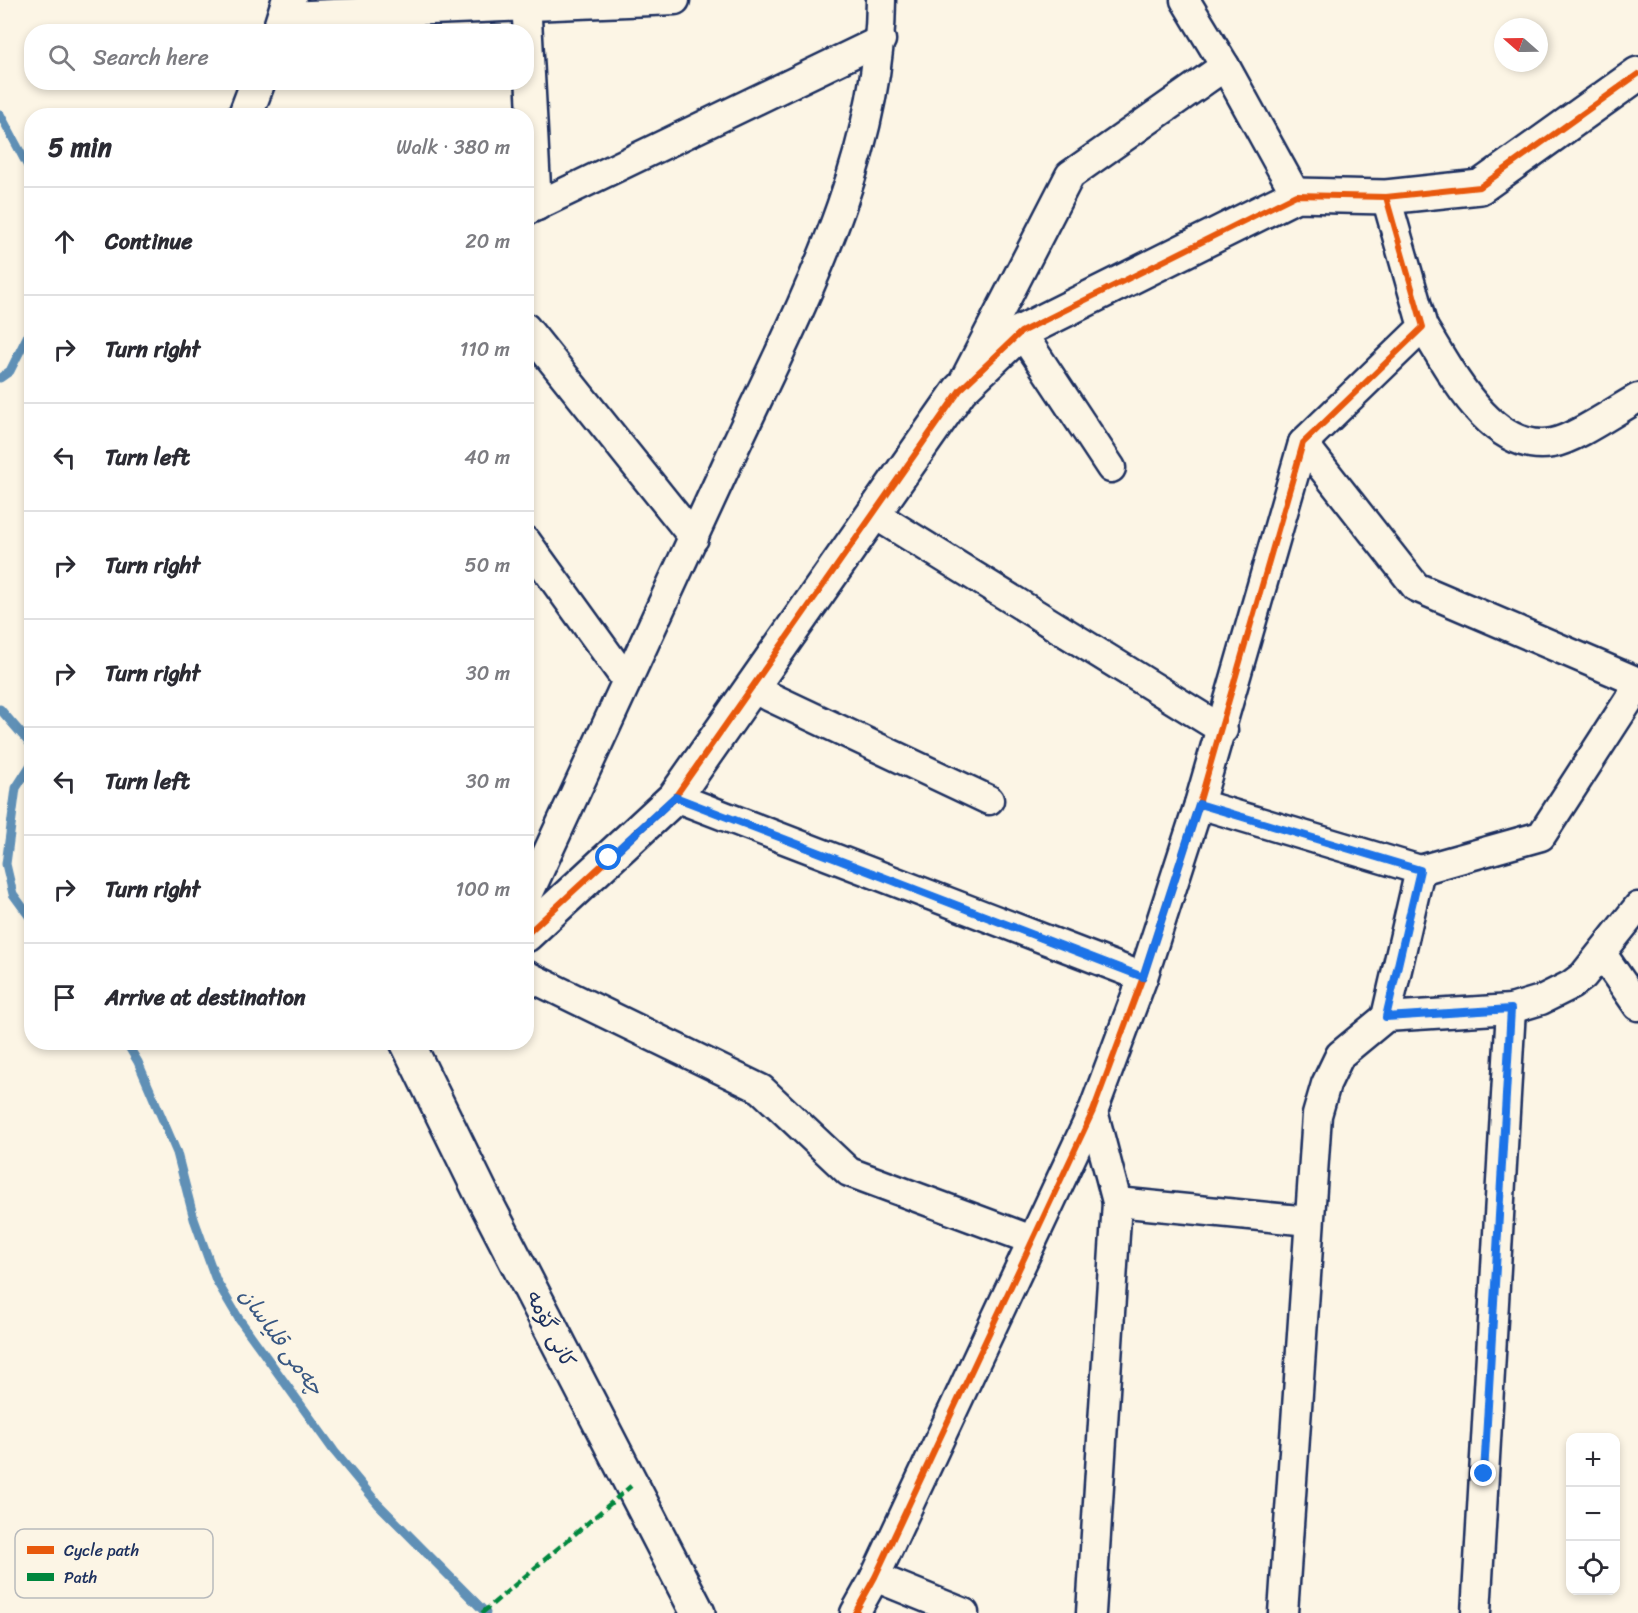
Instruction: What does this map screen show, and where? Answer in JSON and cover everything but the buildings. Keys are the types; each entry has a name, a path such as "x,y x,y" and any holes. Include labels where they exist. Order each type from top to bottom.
{"street":[{"path":"284,16 526,2 675,0"},
{"path":"534,882 831,240 870,106 881,40 881,0"},
{"path":"1185,0 1226,66 1296,195"},
{"path":"526,2 527,24"},
{"path":"534,207 881,40"},
{"path":"534,928 675,797 960,390 1070,175 1226,66"},
{"path":"960,390 1021,332 1296,195 1386,196 1480,187 1638,74"},
{"path":"248,108 255,90"},
{"path":"529,90 529,108"},
{"path":"1386,196 1423,327 1472,400 1497,428 1512,438 1538,444 1554,442 1638,399"},
{"path":"855,1613 875,1577 1093,1111 1143,977 1223,730 1303,443 1423,327"},
{"path":"1021,332 1111,468"},
{"path":"534,338 694,538"},
{"path":"1199,804 1420,870 1541,836 1638,684 1416,587 1303,443"},
{"path":"874,514 1223,730"},
{"path":"534,552 627,681"},
{"path":"751,688 989,800"},
{"path":"675,797 1143,977"},
{"path":"1386,1017 1420,870"},
{"path":"1283,1613 1317,1115 1326,1084 1340,1055 1386,1017 1511,1009 1541,1000 1571,985 1602,954 1638,907"},
{"path":"1602,954 1638,1006"},
{"path":"534,979 761,1089 849,1172 1032,1240"},
{"path":"1476,1613 1511,1009"},
{"name":"کانی گۆمە","path":"411,1050 492,1214 698,1613"},
{"path":"1091,1613 1117,1202 1093,1111"},
{"path":"1117,1202 1309,1221"},
{"path":"875,1577 964,1613"}],"waterway":[{"name":"چەمی قلیاسان","path":"0,114 24,159"},
{"name":"چەمی قلیاسان","path":"0,378 10,371 24,343"},
{"name":"چەمی قلیاسان","path":"0,709 24,737"},
{"name":"چەمی قلیاسان","path":"24,776 16,788 6,864 13,894 24,909"},
{"name":"چەمی قلیاسان","path":"131,1050 177,1153 194,1219 216,1280 239,1319 334,1451 378,1504 486,1613"}],"marked path":[{"path":"482,1613 631,1486"}],"cycle path":[{"path":"534,928 675,797 960,390 1021,332 1296,195 1386,197 1480,187 1638,74"},
{"path":"855,1613 875,1577 1093,1111 1143,977 1199,804 1303,443 1423,327 1386,197"}],"route":[{"path":"609,858 675,797 1143,977 1199,804 1420,870 1386,1017 1511,1009 1484,1474"}]}
